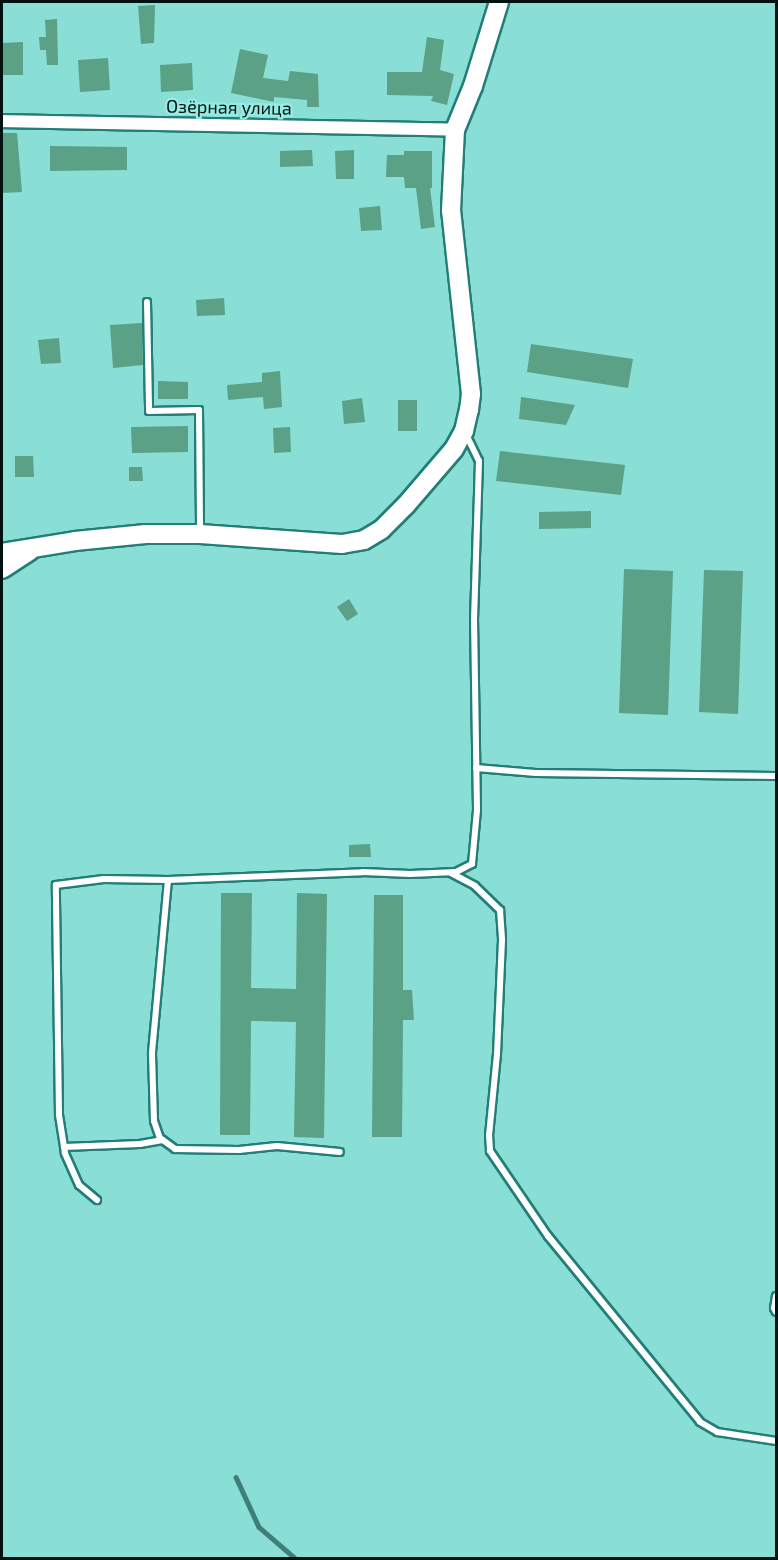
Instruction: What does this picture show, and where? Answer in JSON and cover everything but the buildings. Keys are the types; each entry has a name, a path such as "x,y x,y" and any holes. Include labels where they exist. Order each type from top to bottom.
{"street":[{"path":"2,553 75,541 146,534 200,534 342,544 364,540 382,529 406,505 454,449 465,431 471,394 451,212 455,130 499,2"},
{"name":"Озёрная улица","path":"2,121 455,130"},
{"path":"2,569 33,549"}],"lane":[{"path":"147,302 149,411 199,410 200,534"},
{"path":"97,1200 79,1185 64,1147 59,1114 56,1058 56,885 104,879 168,880 363,872 450,873 472,864 477,810 474,620 479,461 465,431"},
{"path":"476,768 536,772 777,776"},
{"path":"450,873 475,886 500,910 502,940 497,1054 489,1135 490,1151 548,1236 700,1422 717,1432 777,1441"},
{"path":"168,880 152,1054 153,1121 163,1140 175,1149 239,1150 277,1146 340,1152"},
{"path":"64,1147 140,1144 163,1140"},
{"path":"777,1296 774,1308 777,1312"}],"waterway":[{"path":"236,1477 259,1527 295,1558"}]}
